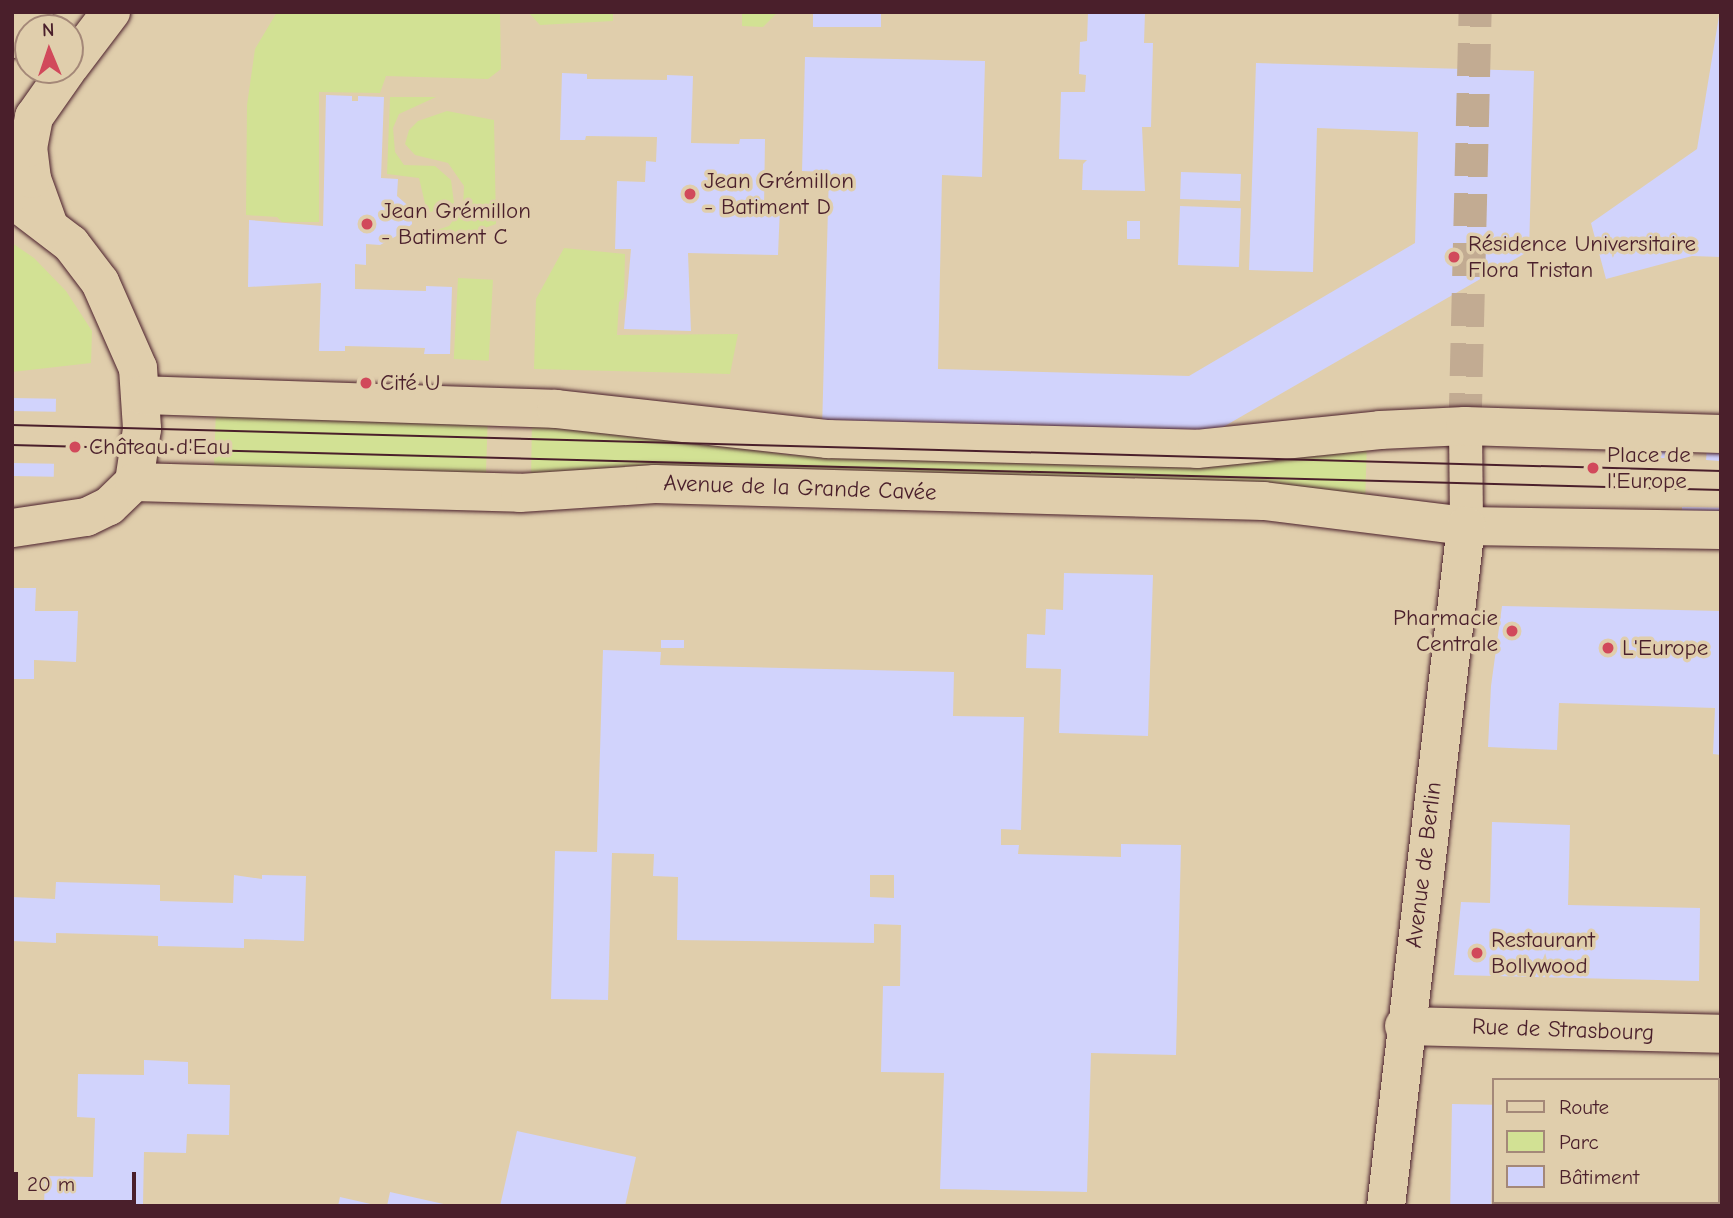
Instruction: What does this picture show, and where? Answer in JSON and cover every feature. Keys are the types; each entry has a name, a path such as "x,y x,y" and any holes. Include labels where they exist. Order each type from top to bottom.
{"main road":[{"path":"12,39 34,12"},
{"path":"84,47 111,12"},
{"path":"50,226 34,186 28,148 34,117 57,84"},
{"path":"12,199 50,226 87,261 100,282 134,356 141,395 142,429 134,482 109,506 86,517 12,527"},
{"path":"141,395 556,409 827,439 1197,450 1380,429 1465,426 1721,434"},
{"name":"Avenue de la Grande Cavée","path":"134,482 520,494 667,484 1264,501 1466,526 1721,530"},
{"name":"Avenue de Berlin","path":"1386,1206 1404,1026 1466,526"},
{"name":"Rue de Strasbourg","path":"1404,1026 1721,1034"}],"street":[{"path":"1465,426 1466,526"}],"green space":[{"path":"277,12 500,12 501,69 488,79 386,76 380,93 319,92 319,222 282,222 277,217 246,215 247,105 255,49"},
{"path":"528,12 613,12 613,21 540,25"},
{"path":"742,12 778,12 763,27 742,26"},
{"path":"390,97 436,97 399,114 393,128 395,152 404,165 435,166 451,180 454,203 439,211 427,212 419,178 387,174"},
{"path":"447,111 494,120 496,224 433,246 426,242 428,233 449,226 463,207 464,186 448,163 415,155 405,144 409,130 418,121"},
{"path":"12,243 34,258 66,291 92,331 91,363 12,372"},
{"path":"564,248 625,254 624,298 619,302 617,335 738,334 730,374 534,369 536,299"},
{"path":"458,278 493,280 489,361 454,359"},
{"path":"216,409 488,418 486,481 214,472"},
{"path":"532,418 791,455 1187,467 1367,441 1365,503 531,481"}],"building":[{"path":"813,12 881,12 881,27 813,27"},
{"path":"1088,12 1145,12 1144,43 1153,43 1151,127 1142,127 1145,191 1082,190 1083,164 1087,160 1059,159 1061,92 1085,92 1086,75 1079,74 1080,42 1087,41"},
{"path":"1719,16 1721,257 1692,256 1606,279 1591,223 1697,149"},
{"name":"Résidence Universitaire Flora Tristan","path":"805,57 985,61 982,177 942,175 938,369 1189,376 1415,243 1418,132 1317,128 1313,272 1249,270 1256,63 1534,71 1529,251 1204,438 822,429 829,172 802,171"},
{"name":"Jean Grémillon - Batiment D","path":"562,73 587,74 587,79 667,80 667,75 693,76 691,143 739,144 740,139 765,139 764,207 780,207 778,255 688,253 691,331 624,329 631,249 615,249 617,181 645,182 646,161 656,162 657,137 586,136 585,140 560,140"},
{"name":"Jean Grémillon - Batiment C","path":"326,95 352,96 352,101 358,101 358,96 384,97 381,178 398,179 397,196 412,209 412,224 402,233 380,245 366,244 366,265 355,264 355,289 426,291 426,286 452,287 450,354 424,354 425,348 345,346 345,351 319,351 321,283 248,287 249,220 323,226"},
{"path":"1181,172 1241,174 1240,201 1180,199"},
{"path":"1180,206 1241,208 1239,267 1178,265"},
{"path":"1127,221 1140,221 1140,239 1127,239"},
{"path":"12,398 56,399 56,412 12,411"},
{"path":"1632,445 1691,447 1691,459 1632,457"},
{"path":"1707,447 1721,448 1720,461 1706,460"},
{"path":"12,463 54,464 54,477 12,476"},
{"path":"1682,507 1721,508 1721,520 1682,519"},
{"path":"1064,573 1153,575 1148,736 1059,733 1061,669 1026,668 1027,634 1045,635 1046,609 1063,610"},
{"path":"12,588 36,588 35,611 78,611 76,662 34,660 34,679 12,679"},
{"name":"L'Europe","path":"1502,606 1721,611 1721,755 1713,754 1715,708 1559,703 1557,750 1488,747 1491,686"},
{"path":"661,640 684,640 684,648 661,648"},
{"path":"603,650 661,652 660,665 954,672 953,716 1024,717 1021,830 1001,829 1001,845 1019,845 1018,854 1121,857 1121,844 1181,845 1176,1055 1091,1053 1087,1192 940,1189 944,1073 881,1072 883,986 900,986 901,925 874,924 874,943 677,940 678,877 653,876 654,854 612,853 608,1000 551,999 555,851 597,852","holes":["870,875 894,875 894,898 870,897"]},
{"path":"1492,822 1570,825 1568,905 1700,908 1699,981 1454,975 1461,902 1490,903"},
{"path":"234,875 262,879 262,875 306,876 304,941 244,939 244,948 158,946 158,936 56,933 56,943 12,941 12,897 55,899 56,882 160,885 160,901 233,903"},
{"path":"144,1060 188,1062 188,1084 230,1085 229,1135 187,1134 186,1153 144,1152 143,1204 44,1206 45,1176 93,1177 95,1118 77,1117 78,1074 144,1075"},
{"path":"1452,1104 1492,1105 1491,1206 1450,1206"},
{"path":"517,1131 636,1157 625,1206 500,1206"},
{"path":"390,1192 448,1205 448,1206 387,1206"},
{"path":"340,1197 375,1205 375,1206 338,1206"}],"tunnel":[{"path":"1465,426 1475,12"}],"tram line":[{"path":"12,425 1721,471"},
{"path":"12,445 1721,490"}],"place":[{"name":"Jean Grémillon - Batiment D","path":"690,194"},
{"name":"Jean Grémillon - Batiment C","path":"367,224"},
{"name":"Résidence Universitaire Flora Tristan","path":"1454,257"},
{"name":"Cité U","path":"366,383"},
{"name":"Château d'Eau","path":"75,447"},
{"name":"Place de l'Europe","path":"1593,468"},
{"name":"Pharmacie Centrale","path":"1512,631"},
{"name":"L'Europe","path":"1608,648"},
{"name":"Restaurant Bollywood","path":"1477,953"}]}
